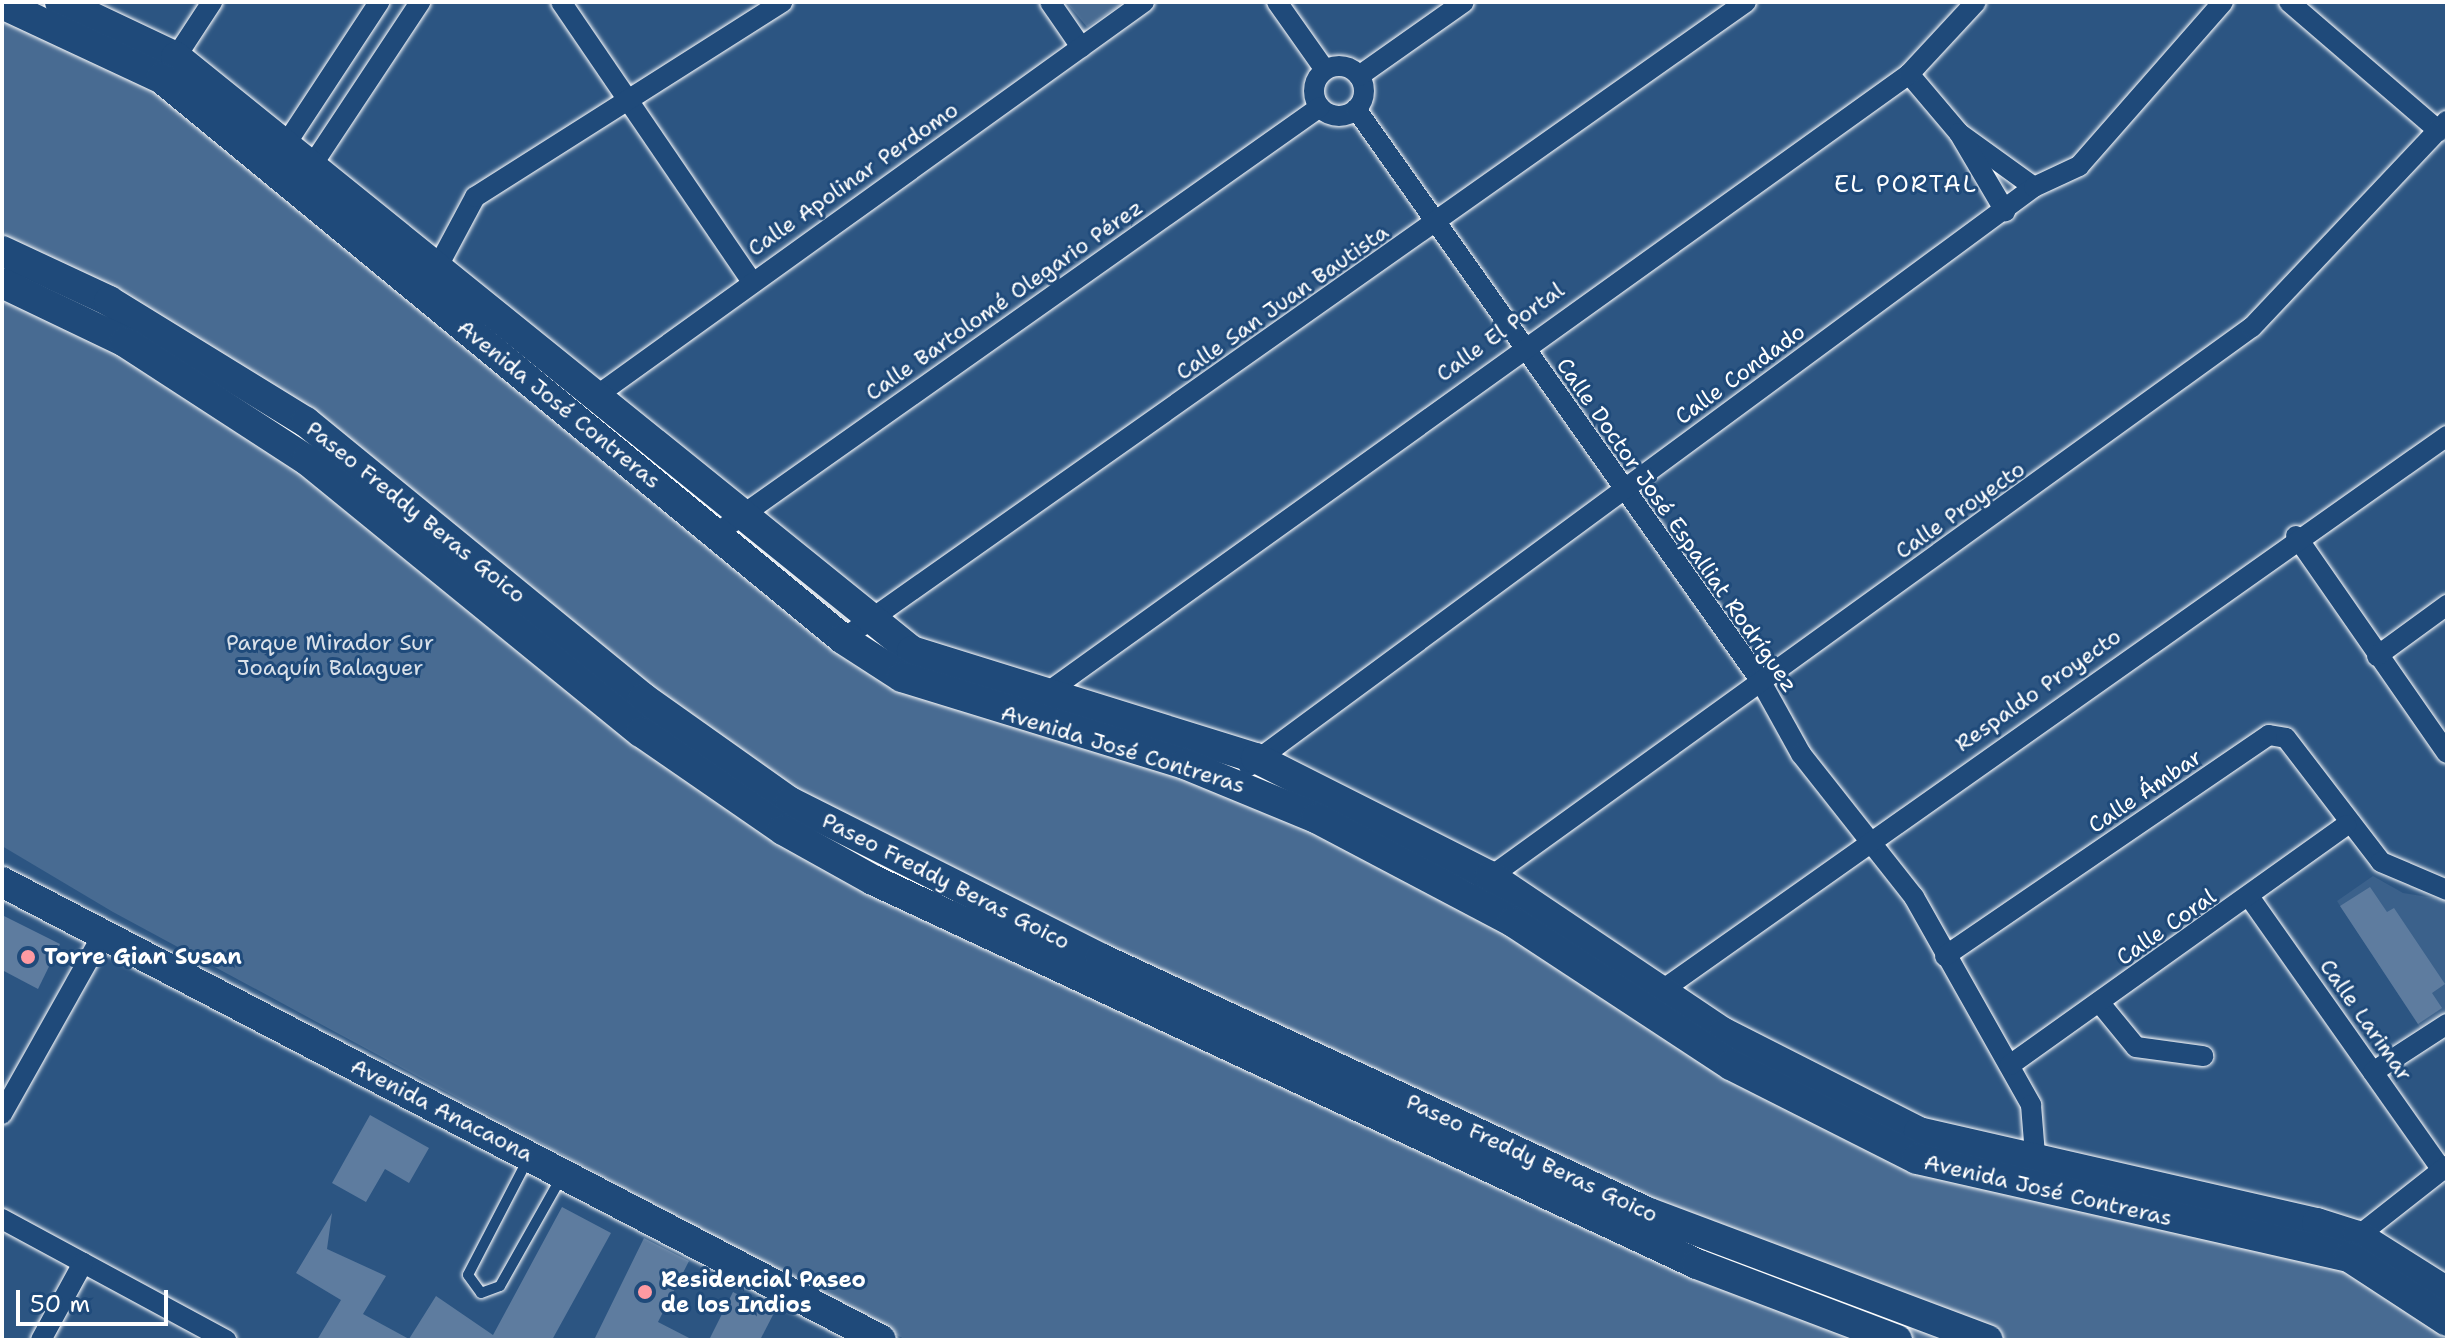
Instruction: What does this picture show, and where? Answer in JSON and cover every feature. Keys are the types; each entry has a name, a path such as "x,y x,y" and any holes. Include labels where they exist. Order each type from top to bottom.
{"main road":[{"name":"Avenida José Contreras","path":"60,2 176,57 277,156 728,525 912,651 1256,758 1490,876 1765,1057 1919,1132 2034,1175 2349,1257 2447,1321"},
{"name":"Avenida José Contreras","path":"2,4 161,78 277,156"},
{"name":"Avenida José Contreras","path":"304,178 436,270 592,399 728,525 843,639 902,677 962,699 1237,782 1464,895 1790,1097 1929,1163 2233,1201 2358,1236 2447,1292"},
{"name":"Paseo Freddy Beras Goico","path":"2,251 109,301 306,422 643,698 790,802 1697,1264 1897,1340"},
{"name":"Paseo Freddy Beras Goico","path":"2,283 125,342 307,460 641,732 783,830 873,880 1348,1088 1661,1218 1988,1340"},
{"name":"Avenida Anacaona","path":"2,882 881,1340"}],"street":[{"path":"176,57 212,2"},
{"path":"277,156 379,2"},
{"path":"304,178 420,2"},
{"path":"561,2 624,101 751,281"},
{"path":"436,270 475,197 782,2"},
{"path":"1050,2 1081,47"},
{"name":"Calle Apolinar Perdomo","path":"592,399 751,281 1144,2"},
{"path":"1277,2 1325,70"},
{"path":"1359,76 1464,2"},
{"name":"Calle San Juan Bautista","path":"843,639 871,624 1746,2"},
{"name":"Calle El Portal","path":"1045,694 1522,345 1909,74 1976,2"},
{"name":"Calle Condado","path":"1237,782 1256,758 2034,187 2079,166 2223,2"},
{"path":"2289,2 2443,126"},
{"path":"1343,66 1359,76 1364,94 1356,109 1337,116 1320,107 1314,90 1325,70 1343,66"},
{"path":"1909,74 1959,133 2005,211"},
{"name":"Calle Bartolomé Olegario Pérez","path":"728,525 1320,107"},
{"name":"Calle Doctor José Espalliat Rodríguez","path":"1356,109 1760,680 1801,754 1873,837 2031,1105 2034,1175"},
{"name":"Calle Proyecto","path":"1464,895 2252,327 2443,126"},
{"path":"1959,133 2034,187"},
{"name":"Respaldo Proyecto","path":"1661,991 2296,536 2447,436"},
{"path":"2296,536 2447,753"},
{"path":"2377,656 2447,605"},
{"name":"Calle Ámbar","path":"1945,956 2269,735 2286,738 2346,825 2395,872 2447,890"},
{"name":"Calle Coral","path":"2010,1065 2250,898 2346,825"},
{"name":"Calle Larimar","path":"2250,898 2445,1168"},
{"path":"2,1114 102,936"},
{"path":"2099,1002 2136,1047 2203,1056"},
{"path":"2373,1072 2447,1024"},
{"path":"2358,1236 2445,1168"},
{"path":"2,1219 226,1340"},
{"path":"41,1340 83,1263"}],"lane":[{"path":"530,1155 468,1275 481,1293 500,1286 564,1173"}],"shaded area":[{"path":"2373,876 2403,893 2447,900 2447,1016 2423,1032 2337,901"}],"green space":[{"path":"1066,2 1125,2 1087,27"},
{"name":"Parque Mirador Sur Joaquín Balaguer","path":"2,15 156,87 851,657 1218,786 1443,895 1603,995 2229,1242 2351,1273 2447,1333 2447,1340 906,1340 113,912 2,846"}],"building":[{"path":"2370,887 2387,912 2394,908 2445,984 2432,993 2442,1008 2418,1024 2340,906"},
{"name":"Torre Gian Susan","path":"2,915 60,944 38,989 2,970"},
{"path":"370,1115 429,1148 409,1183 385,1169 366,1202 332,1183"},
{"path":"562,1207 611,1233 552,1340 317,1340 341,1300 296,1273 332,1213 327,1249 386,1276 363,1314 409,1339 436,1296 493,1335"},
{"name":"Residencial Paseo de los Indios","path":"644,1238 689,1261 658,1322 693,1340 594,1340"},
{"name":"Residencial Paseo de los Indios","path":"733,1292 774,1313 760,1340 709,1340"}],"place":[{"name":"Torre Gian Susan","path":"28,957"},
{"name":"Residencial Paseo de los Indios","path":"645,1292"}],"district":[{"name":"EL PORTAL","path":"1906,185"}]}
